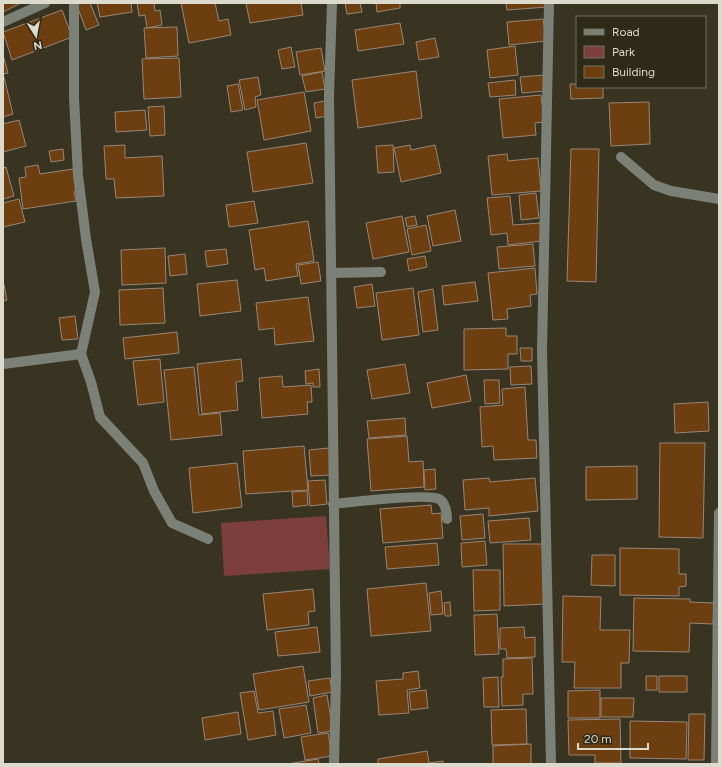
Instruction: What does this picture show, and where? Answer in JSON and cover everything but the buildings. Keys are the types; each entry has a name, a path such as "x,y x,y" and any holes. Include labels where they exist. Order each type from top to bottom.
{"street":[{"path":"3,22 45,3"},
{"path":"74,3 74,98 78,175 86,239 96,292 81,354 91,382 100,417 143,463 154,491 172,523 208,538"},
{"path":"332,3 329,96 336,676 334,764"},
{"path":"549,3 542,350 551,764"},
{"path":"621,157 654,185 671,191 719,199"},
{"path":"331,273 381,272"},
{"path":"3,364 81,354"},
{"path":"333,504 418,497 435,498 441,500 447,519"},
{"path":"716,764 719,513"}],"green space":[{"path":"326,516 330,569 224,576 221,523"}]}
